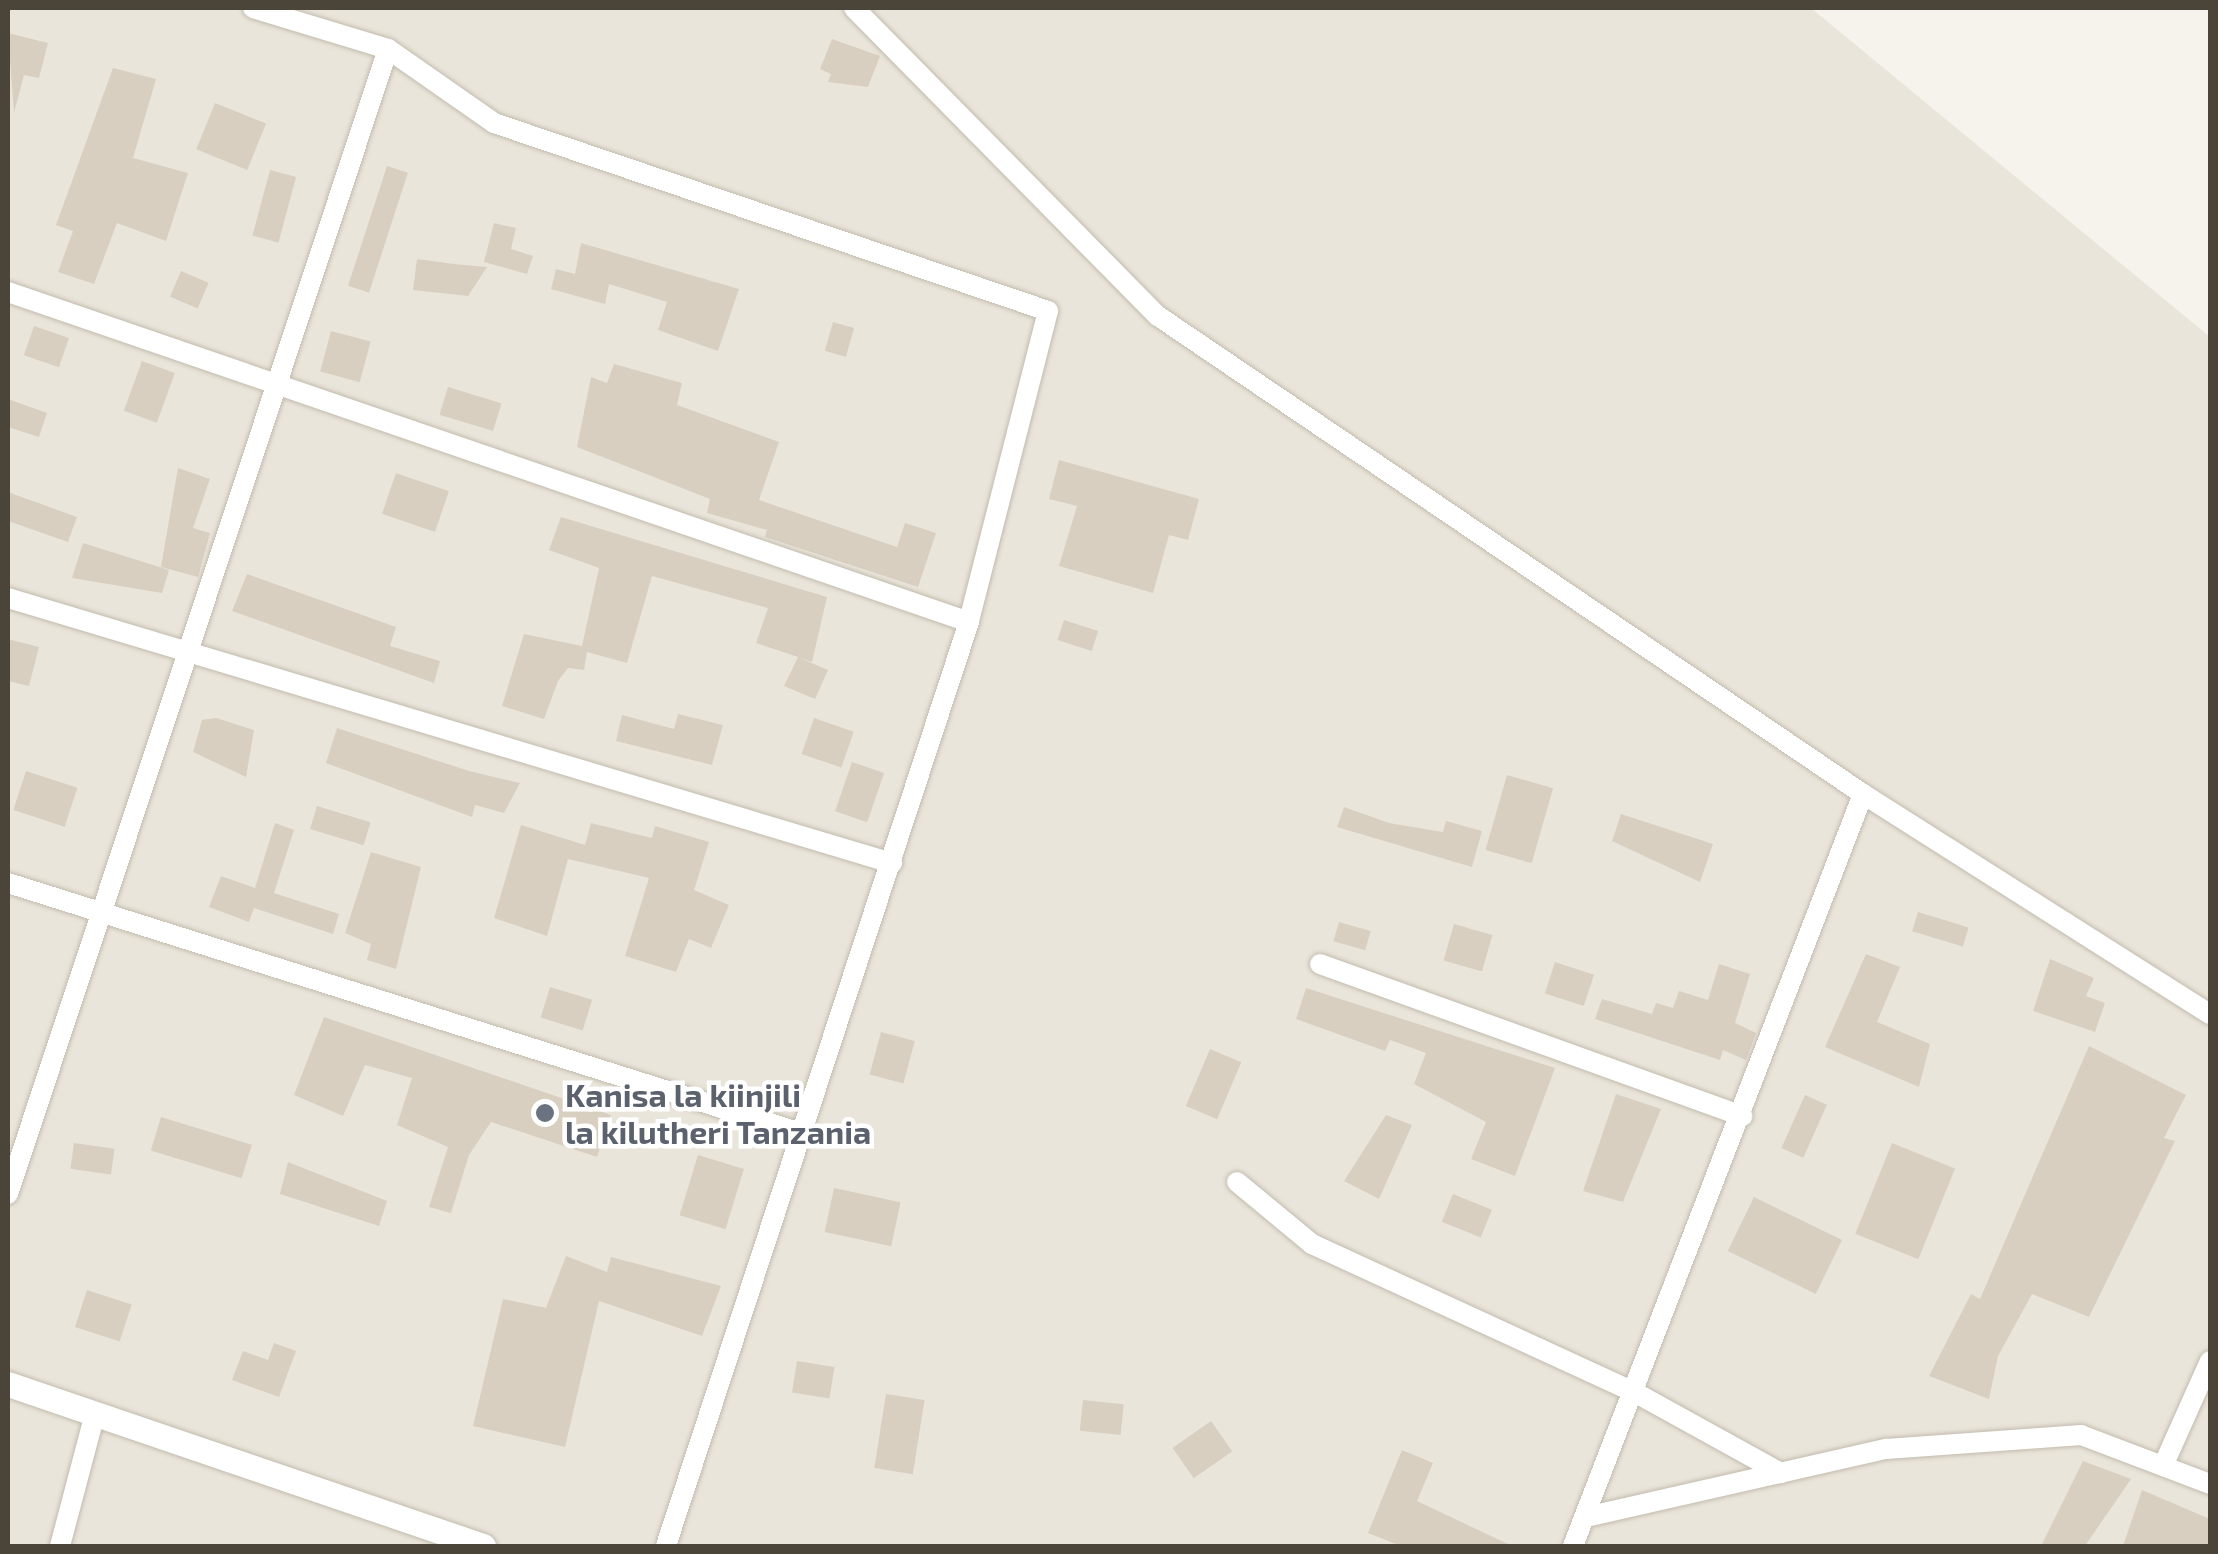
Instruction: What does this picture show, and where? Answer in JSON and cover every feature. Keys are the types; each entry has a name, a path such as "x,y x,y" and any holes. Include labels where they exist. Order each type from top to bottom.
{"street":[{"path":"253,8 388,49 494,123 1048,311 969,622 666,1546"},
{"path":"854,8 1158,316 1864,794 2210,1014"},
{"path":"8,1194 181,654 275,389 388,49"},
{"path":"8,292 275,389 969,622"},
{"path":"8,598 181,654 892,863"},
{"path":"1572,1546 1636,1393 1864,794"},
{"path":"8,883 804,1134"},
{"path":"1320,964 1743,1116"},
{"path":"1237,1182 1312,1244 1636,1393 1781,1473"},
{"path":"2163,1466 2210,1361"},
{"path":"8,1384 94,1417 483,1546"},
{"path":"60,1546 94,1417"},
{"path":"1586,1517 1886,1449 2081,1435 2210,1484"}],"shaded area":[{"path":"8,8 1811,8 2210,337 2210,1546 8,1546"}],"building":[{"path":"8,33 48,43 39,78 24,75 14,113"},
{"path":"832,39 880,56 868,87 828,82 831,74 820,69"},
{"path":"113,68 156,79 133,158 188,173 166,241 117,223 94,284 58,272 73,231 56,225"},
{"path":"215,103 266,124 247,170 196,149"},
{"path":"387,166 408,173 369,293 348,286"},
{"path":"270,170 296,177 278,243 252,236"},
{"path":"494,223 516,228 511,249 533,256 527,274 484,262"},
{"path":"581,243 739,289 718,351 658,330 667,302 609,284 605,304 551,289 556,269 575,274"},
{"path":"417,259 487,267 468,296 413,290"},
{"path":"181,271 209,283 198,308 170,297"},
{"path":"833,322 854,328 846,357 825,351"},
{"path":"34,326 69,338 59,367 24,355"},
{"path":"331,331 371,342 360,382 320,372"},
{"path":"142,361 175,373 157,423 124,411"},
{"path":"614,364 682,383 677,405 779,442 759,500 897,547 905,523 936,533 918,587 765,537 767,530 707,513 710,499 577,447 591,377 607,383"},
{"path":"448,387 502,403 493,431 440,415"},
{"path":"8,399 47,413 39,437 8,427"},
{"path":"1059,460 1199,499 1188,540 1169,535 1153,593 1059,566 1077,506 1049,499"},
{"path":"178,468 210,479 193,528 210,533 198,577 161,567"},
{"path":"396,473 449,491 435,532 382,514"},
{"path":"8,492 77,517 68,542 8,521"},
{"path":"561,517 827,597 812,662 756,643 768,608 652,576 627,663 587,652 584,670 568,668 558,681 544,719 502,706 524,634 582,646 599,568 549,550"},
{"path":"83,543 169,570 162,593 72,578"},
{"path":"247,574 396,627 390,646 440,661 434,683 232,611"},
{"path":"1064,620 1098,631 1092,651 1058,640"},
{"path":"8,639 39,647 29,686 8,681"},
{"path":"798,657 828,670 815,699 784,686"},
{"path":"678,714 723,725 712,765 616,741 622,715 674,729"},
{"path":"216,718 254,730 246,777 193,752 202,720"},
{"path":"814,718 854,732 841,768 802,754"},
{"path":"337,728 469,771 520,783 504,813 475,805 472,817 326,763"},
{"path":"852,762 884,773 867,822 835,811"},
{"path":"26,771 77,788 65,827 13,810"},
{"path":"1507,775 1553,788 1532,863 1486,850"},
{"path":"317,806 371,822 364,845 310,829"},
{"path":"1344,807 1389,823 1443,832 1446,821 1482,831 1472,867 1337,827"},
{"path":"1621,814 1713,844 1700,882 1612,841"},
{"path":"275,823 294,830 274,893 339,914 333,934 254,908 249,922 209,907 221,876 255,888"},
{"path":"591,823 652,838 655,826 709,842 694,890 729,905 711,948 689,939 676,972 625,956 649,878 568,859 547,936 494,918 521,825 585,845"},
{"path":"371,852 421,867 396,969 367,960 371,944 345,933"},
{"path":"1918,912 1969,927 1963,947 1912,931"},
{"path":"1339,922 1371,931 1365,950 1333,941"},
{"path":"1454,924 1492,935 1482,972 1444,961"},
{"path":"1866,954 1900,967 1877,1022 1930,1044 1919,1087 1825,1047"},
{"path":"2050,959 2094,978 2086,996 2105,1003 2095,1032 2033,1011"},
{"path":"1555,962 1594,975 1584,1006 1545,993"},
{"path":"1719,964 1750,974 1735,1023 1756,1033 1746,1060 1723,1050 1720,1060 1595,1019 1602,999 1652,1014 1656,1003 1673,1008 1679,991 1708,1000"},
{"path":"550,987 592,1000 583,1030 541,1018"},
{"path":"1306,988 1555,1068 1515,1176 1471,1159 1486,1122 1414,1084 1426,1053 1390,1040 1385,1051 1296,1019"},
{"path":"324,1017 611,1115 597,1157 491,1122 469,1155 451,1213 429,1207 448,1147 397,1125 412,1078 365,1065 343,1116 294,1095"},
{"path":"881,1032 915,1041 903,1084 870,1075"},
{"path":"2089,1046 2186,1095 2164,1138 2175,1141 2089,1317 2032,1294 1998,1356 1989,1399 1929,1376 1971,1294 1980,1299"},
{"path":"1210,1049 1241,1062 1217,1119 1186,1106"},
{"path":"1616,1094 1661,1109 1623,1202 1583,1191"},
{"path":"1805,1095 1827,1105 1803,1158 1781,1148"},
{"path":"1386,1115 1412,1125 1379,1199 1344,1181"},
{"path":"161,1117 252,1145 242,1178 151,1150"},
{"path":"74,1143 115,1149 111,1174 70,1169"},
{"path":"1892,1143 1955,1168 1918,1259 1855,1234"},
{"path":"698,1155 744,1169 725,1229 680,1215"},
{"path":"288,1162 387,1201 379,1226 280,1194"},
{"path":"834,1188 901,1202 891,1246 825,1232"},
{"path":"1453,1194 1492,1210 1481,1238 1442,1222"},
{"path":"1754,1197 1842,1240 1816,1294 1728,1251"},
{"path":"566,1256 607,1272 611,1257 721,1286 702,1336 599,1301 565,1447 473,1426 503,1299 546,1308"},
{"path":"87,1290 132,1305 120,1342 75,1327"},
{"path":"274,1343 296,1351 279,1397 232,1380 243,1351 268,1360"},
{"path":"797,1361 835,1367 830,1399 792,1393"},
{"path":"886,1394 925,1400 913,1474 874,1468"},
{"path":"1083,1400 1124,1404 1121,1435 1080,1431"},
{"path":"1211,1421 1232,1451 1194,1478 1172,1448"},
{"path":"1402,1450 1433,1463 1417,1501 1512,1546 1401,1546 1368,1533"},
{"path":"2083,1461 2131,1479 2085,1546 2041,1546"},
{"path":"2142,1490 2210,1519 2210,1546 2123,1546"}],"place":[{"name":"Kanisa la kiinjili la kilutheri Tanzania","path":"545,1113"}]}
